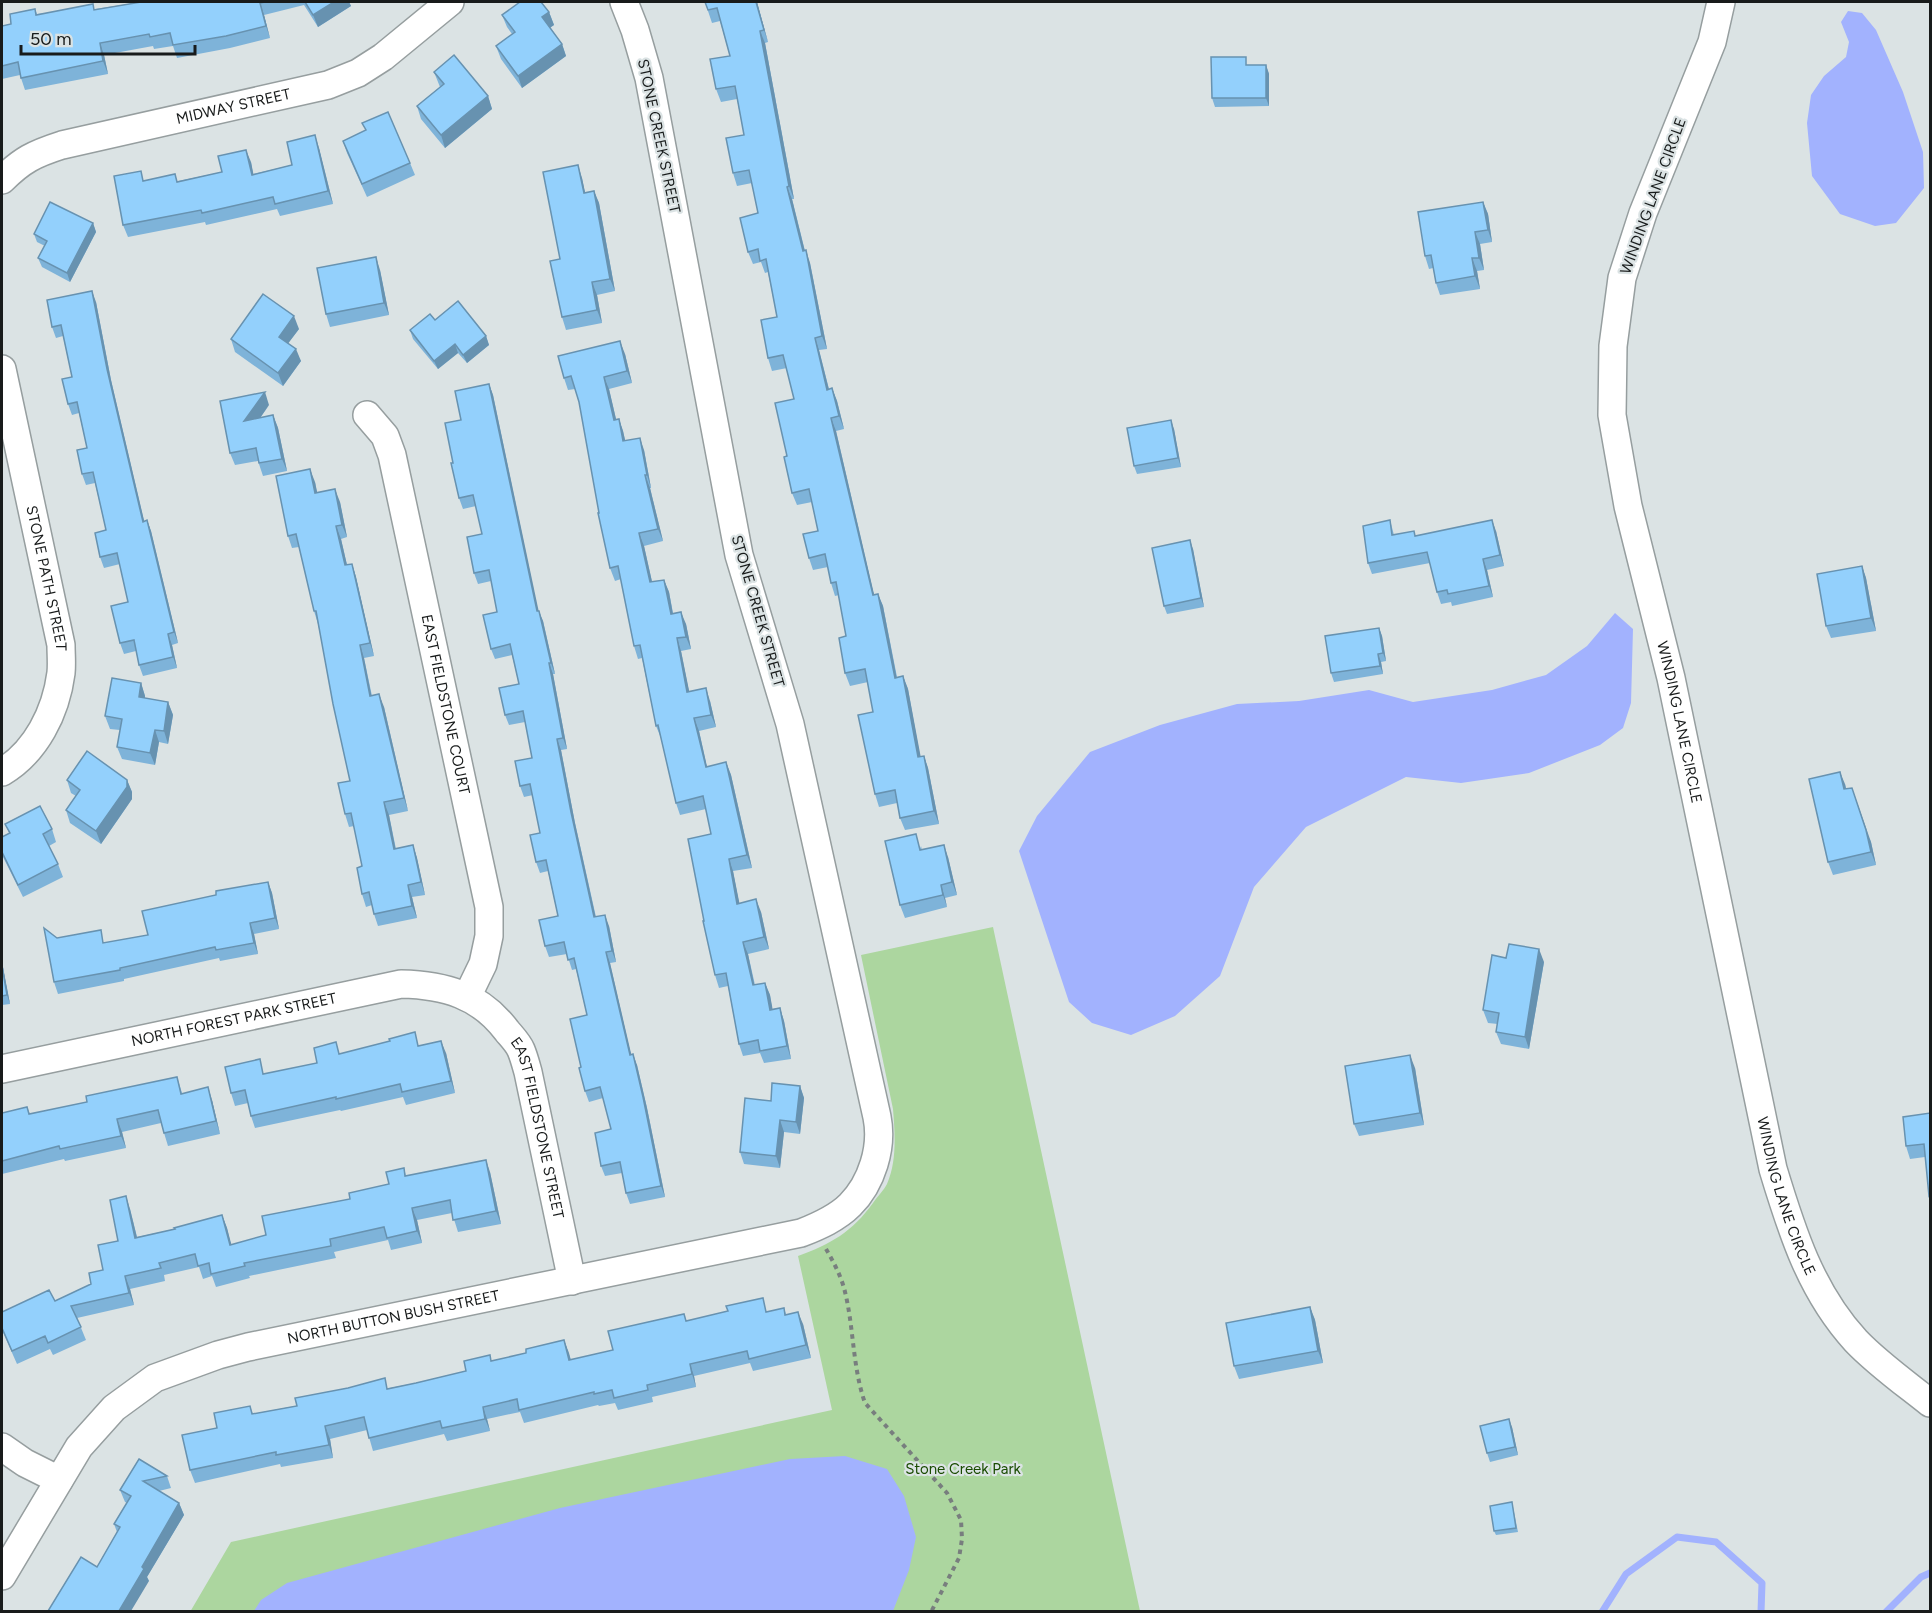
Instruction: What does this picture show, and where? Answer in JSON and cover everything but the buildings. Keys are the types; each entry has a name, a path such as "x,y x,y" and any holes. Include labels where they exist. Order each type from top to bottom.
{"street":[{"name":"MIDWAY STREET","path":"2,180 16,166 37,153 62,145 328,85 358,73 383,57 450,2"},
{"name":"STONE CREEK STREET","path":"624,2 649,78 739,555 789,724 878,1121 878,1143 874,1165 866,1184"},
{"name":"WINDING LANE CIRCLE","path":"1721,2 1712,42 1643,213 1622,278 1612,346 1612,415 1628,506 1671,678 1771,1162 1791,1230 1817,1288 1835,1316 1880,1363 1930,1403"},
{"name":"STONE PATH STREET","path":"2,369 61,645 61,672 53,708 36,740 12,766 2,772"},
{"name":"EAST FIELDSTONE COURT","path":"367,415 385,436 392,455 489,907 489,936 483,964 467,997"},
{"name":"NORTH FOREST PARK STREET","path":"2,1069 401,984 428,985 467,997"},
{"name":"EAST FIELDSTONE STREET","path":"467,997 488,1011 521,1048 572,1281"},
{"name":"NORTH BUTTON BUSH STREET","path":"2,1576 79,1447 114,1408 155,1378 218,1355 248,1347 801,1233 838,1215 851,1204 866,1184"},
{"path":"2,1447 25,1463 59,1480"}],"path":[{"path":"824,1246 835,1264 844,1287 860,1386 865,1403 947,1493 961,1520 962,1539 959,1558 931,1611"}],"green space":[{"name":"Stone Creek Park","path":"993,927 1140,1611 190,1612 231,1542 832,1410 798,1256 840,1236 865,1213 887,1184 894,1147 893,1109 861,955"}],"water":[{"path":"1848,11 1862,13 1876,30 1903,92 1923,152 1924,188 1896,223 1875,226 1840,214 1812,176 1807,123 1811,95 1824,76 1846,57 1849,42 1841,22"},
{"path":"1615,613 1633,629 1631,703 1623,728 1600,745 1529,773 1461,783 1406,777 1306,827 1254,887 1220,976 1175,1016 1131,1035 1092,1023 1069,1002 1019,851 1037,816 1090,752 1160,725 1237,704 1299,701 1369,690 1413,702 1492,690 1546,675 1587,646"},
{"path":"845,1456 887,1469 904,1496 916,1537 909,1570 893,1611 254,1611 261,1600 287,1583 560,1508 790,1459"}],"waterway":[{"path":"1602,1612 1626,1574 1677,1537 1716,1542 1762,1583 1761,1612"},
{"path":"1886,1612 1921,1577 1930,1573"}]}
